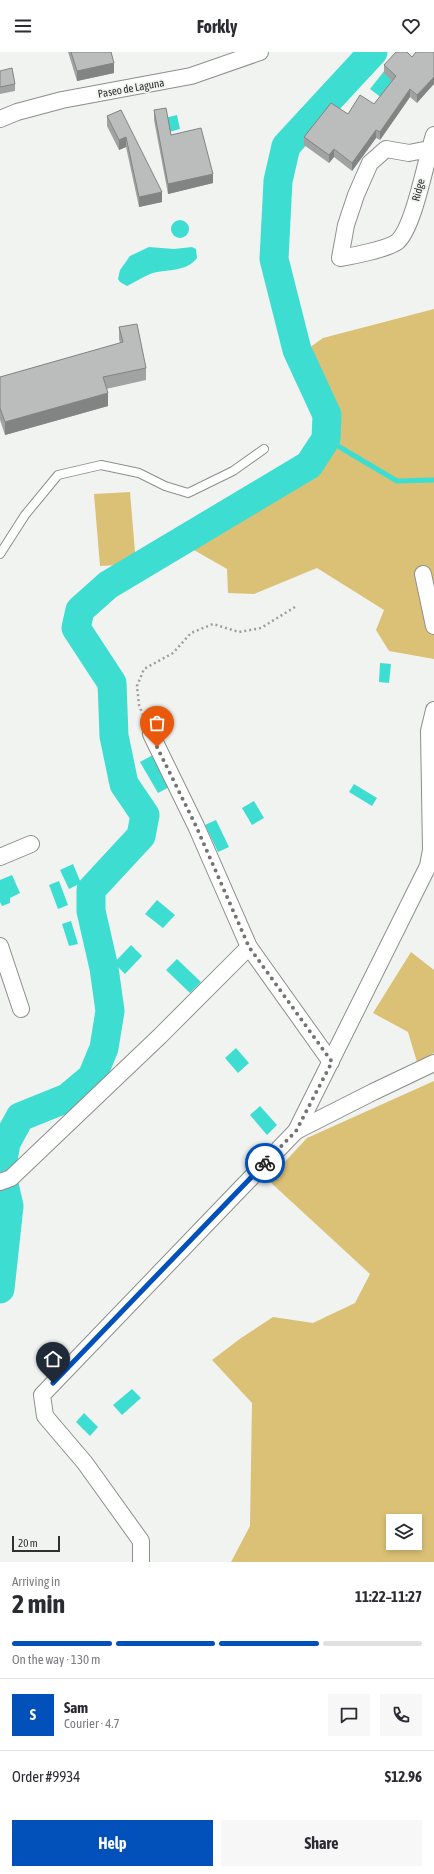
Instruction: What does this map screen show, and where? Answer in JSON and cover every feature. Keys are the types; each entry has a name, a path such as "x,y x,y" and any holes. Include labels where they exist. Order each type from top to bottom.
{"street":[{"name":"Paseo de Laguna","path":"0,119 17,112 62,100 191,76 260,52"},
{"name":"Ridge","path":"432,142 410,222 396,242 364,254 340,258 346,226 356,195 370,163 386,149 409,153 432,142"},
{"path":"423,574 434,626"},
{"path":"141,1562 141,1541 85,1462 46,1416 42,1394 296,1131 332,1062 428,866 431,850 429,731 434,710"},
{"path":"151,734 196,826 249,947 332,1062"},
{"path":"0,857 31,844"},
{"path":"0,946 21,1009"},
{"path":"6,1180 160,1036 249,947"},
{"path":"296,1131 434,1063"}],"lane":[{"path":"0,554 25,514 58,475 101,465 139,473 165,486 188,493 233,471 264,449"}],"path":[{"path":"151,734 139,705 136,686 144,669 173,653 191,633 198,630 213,624 239,632 261,628 295,607"}],"shaded area":[{"path":"434,309 434,659 389,651 376,630 384,610 317,568 254,594 228,593 227,569 180,542 309,465 326,439 328,414 309,348 323,338"},
{"path":"130,492 136,564 100,566 94,494"},
{"path":"411,952 434,970 434,1053 417,1062 408,1032 373,1013"},
{"path":"434,1081 434,1562 231,1562 250,1526 252,1403 212,1360 241,1338 273,1317 313,1323 355,1303 370,1274 268,1180 307,1138"}],"water":[{"path":"385,70 398,80 383,99 370,89"},
{"path":"177,115 180,129 169,132 165,118"},
{"path":"180,220 186,223 189,229 186,235 180,238 174,235 171,229 174,223"},
{"path":"149,247 174,249 192,247 196,249 197,258 188,266 153,273 127,286 120,282 118,279 120,270 130,256"},
{"path":"380,663 391,664 389,683 379,682"},
{"path":"153,755 171,786 158,793 140,762"},
{"path":"354,784 377,798 372,806 349,792"},
{"path":"254,801 264,818 252,825 242,808"},
{"path":"216,820 229,847 218,852 205,825"},
{"path":"73,864 81,883 69,889 60,870"},
{"path":"12,875 20,893 10,898 10,903 2,906 0,902 0,880"},
{"path":"59,881 68,905 58,909 49,885"},
{"path":"157,900 175,915 163,928 145,914"},
{"path":"71,921 78,944 69,946 62,924"},
{"path":"131,945 142,956 125,974 114,963"},
{"path":"177,959 201,982 190,993 166,970"},
{"path":"236,1048 249,1063 238,1073 225,1058"},
{"path":"260,1106 277,1125 267,1135 250,1115"},
{"path":"132,1389 141,1398 122,1415 113,1405"},
{"path":"84,1413 98,1427 90,1436 76,1422"}],"building":[{"path":"71,52 111,52 114,63 77,71"},
{"path":"396,52 407,52 412,57 416,52 434,52 434,77 417,95 410,89 380,132 376,130 352,163 334,149 329,155 304,137 331,103 348,114 360,95 374,104 396,76 384,65"},
{"path":"12,68 15,84 0,87 0,71"},
{"path":"166,108 171,135 201,128 213,174 168,184 154,110"},
{"path":"121,110 162,192 139,197 126,137 119,140 107,116"},
{"path":"137,324 146,368 103,377 108,393 5,422 0,408 0,377 123,342 119,327"}],"waterway":[{"path":"0,1289 9,1206 1,1171 6,1143 20,1117 67,1098 92,1077 104,1048 110,1011 104,968 91,911 91,890 141,836 145,815 124,784 114,736 112,683 76,628 80,610 108,585 309,465 326,439 327,415 297,350 274,259 278,181 286,146 373,52"},
{"path":"326,439 397,481 434,480"}],"way so far":[{"path":"157,747 196,826 249,947 332,1062 296,1131 265,1163"}],"route":[{"path":"53,1383 265,1163"}]}
